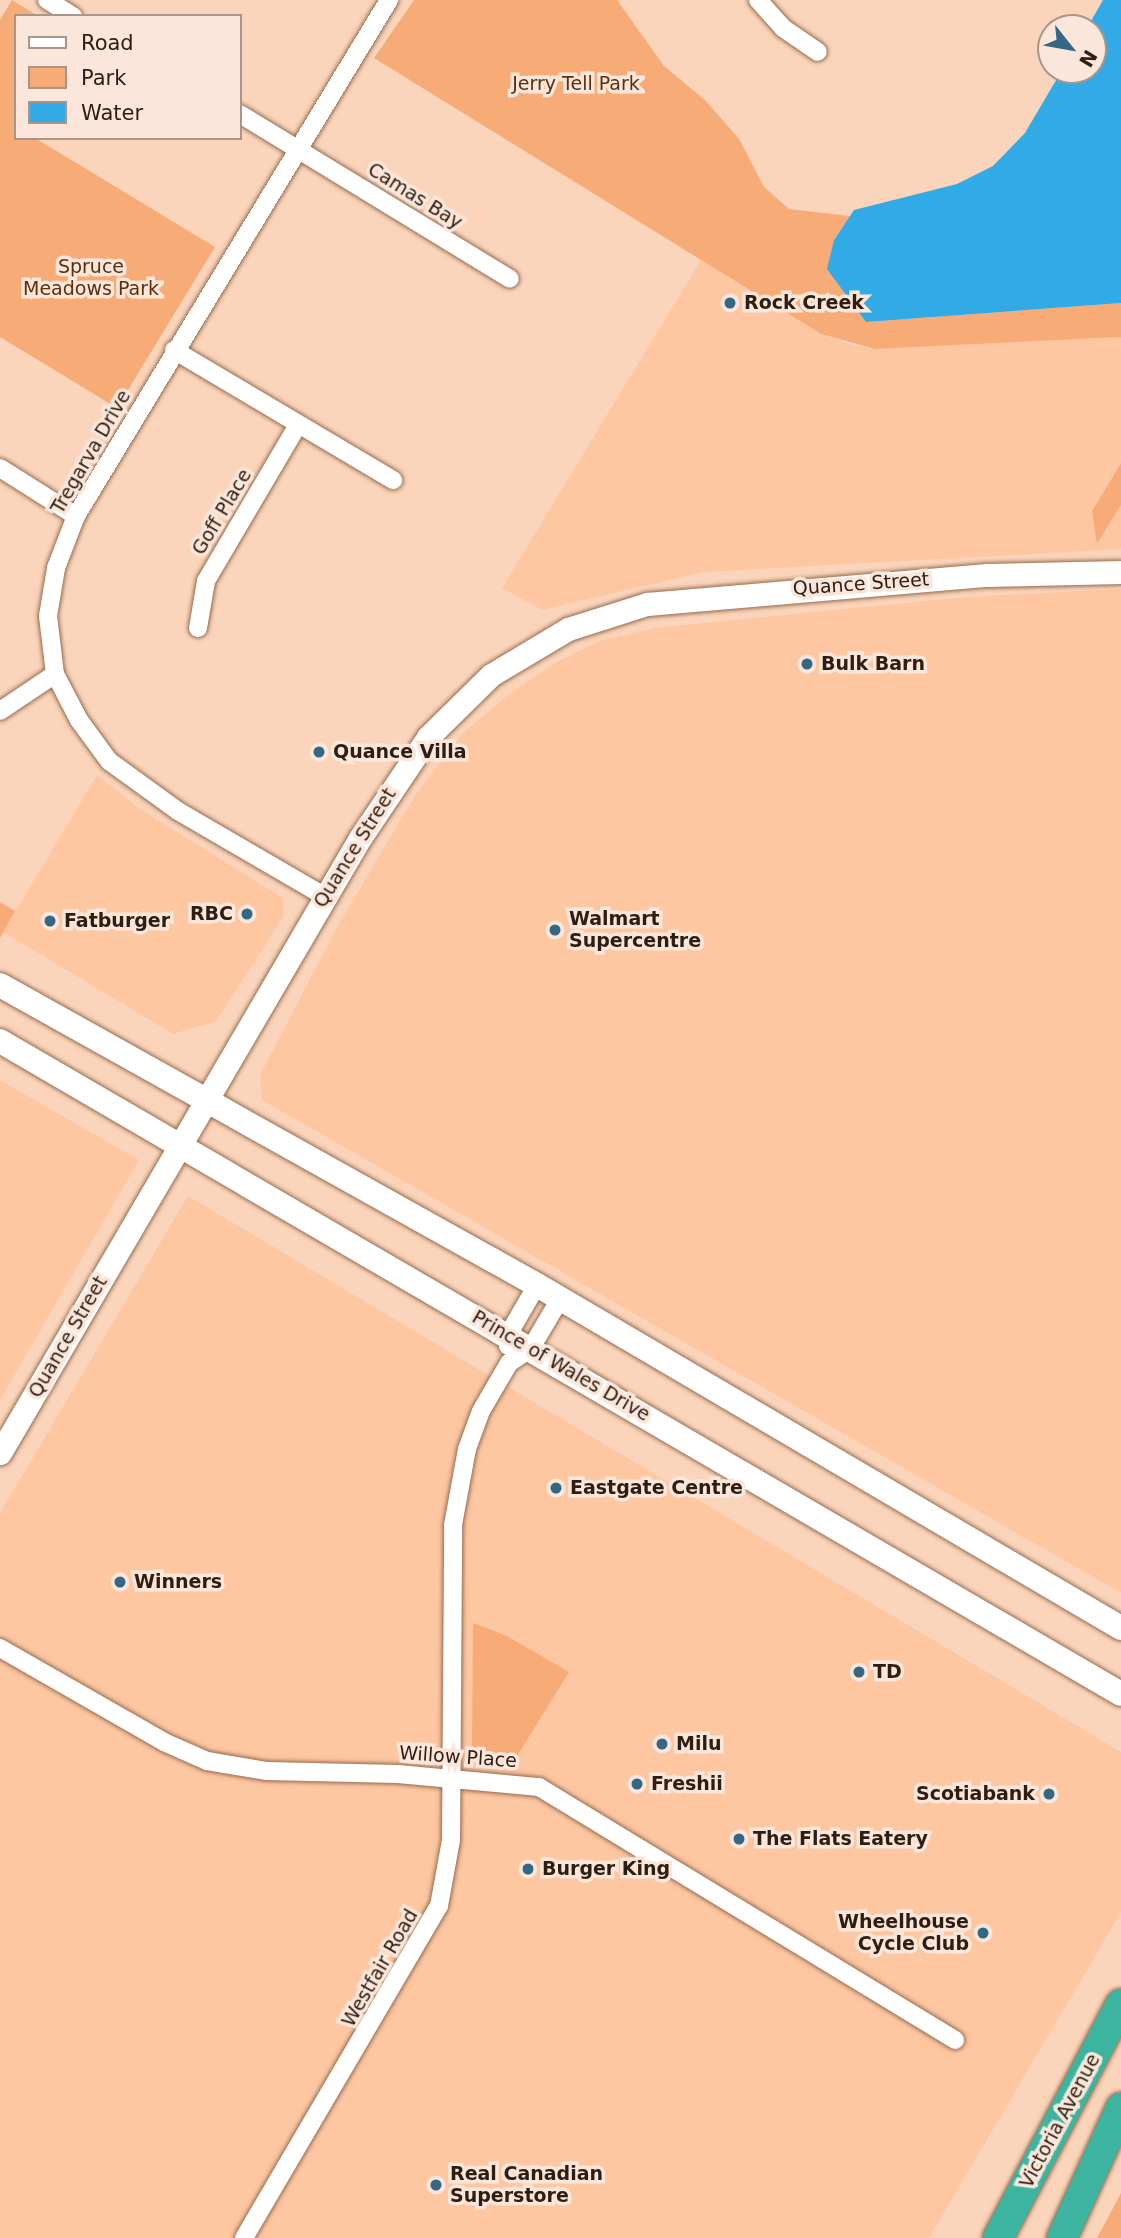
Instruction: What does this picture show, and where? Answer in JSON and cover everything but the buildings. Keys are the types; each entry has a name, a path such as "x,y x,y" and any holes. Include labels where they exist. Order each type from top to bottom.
{"highway":[{"name":"Victoria Avenue","path":"1003,2229 1121,2004"},
{"path":"1065,2238 1121,2108"},
{"path":"1065,2238 1121,2139"}],"main road":[{"path":"0,985 537,1285 1121,1628"},
{"name":"Prince of Wales Drive","path":"0,1041 181,1142 1121,1693"}],"street":[{"path":"47,0 71,14"},
{"name":"Tregarva Drive","path":"324,896 178,811 109,761 79,720 55,674 48,616 56,568 76,516 174,350 389,0"},
{"path":"758,0 783,28 818,52"},
{"name":"Camas Bay","path":"242,115 510,279"},
{"path":"174,350 393,480"},
{"name":"Goff Place","path":"198,628 206,581 298,425"},
{"path":"0,468 76,516"},
{"name":"Quance Street","path":"0,1454 324,896 428,737 491,675 568,629 647,604 685,598 987,575 1121,572"},
{"path":"0,711 55,674"},
{"path":"509,1363 508,1335 537,1285"},
{"name":"Westfair Road","path":"244,2238 432,1924 448,1867 453,1782 453,1525 467,1449 481,1411 509,1363 531,1348 560,1299"},
{"name":"Willow Place","path":"0,1648 164,1742 207,1761 267,1771 398,1774 453,1782 520,1782 549,1793 955,2040"}],"shaded area":[{"path":"701,260 821,334 855,346 875,349 1121,337 1121,463 1092,511 1098,543 1121,505 1121,549 703,572 542,610 502,588"},
{"path":"1121,589 1121,1593 262,1100 260,1075 336,929 418,791 462,734 508,695 555,663 599,641 655,628 965,597"},
{"path":"97,775 137,807 283,898 284,916 216,1021 173,1034 3,932"},
{"path":"0,1080 139,1160 0,1400"},
{"path":"188,1196 1121,1752 1121,1912 929,2238 0,2238 0,1513"}],"green space":[{"name":"Spruce Meadows Park","path":"12,0 35,14 14,14 14,140 38,140 215,247 117,408 0,337 0,20"},
{"name":"Jerry Tell Park","path":"414,0 617,0 664,66 706,101 739,139 764,187 789,209 850,216 834,240 866,322 1121,303 1121,337 875,349 821,334 374,58"},
{"path":"1121,463 1121,505 1097,544 1092,511"},
{"path":"0,902 15,911 0,938"},
{"path":"473,1623 507,1636 569,1672 514,1761 488,1761 478,1757 472,1745"},
{"path":"1121,2193 1121,2238 1097,2238"}],"water":[{"path":"1103,0 1121,0 1121,303 866,322 827,269 834,240 854,210 957,184 993,166 1025,133 1054,84 1107,84 1107,14 1095,14"}],"place":[{"name":"Rock Creek","path":"730,303"},
{"name":"Bulk Barn","path":"807,664"},
{"name":"Quance Villa","path":"319,752"},
{"name":"RBC","path":"247,914"},
{"name":"Fatburger","path":"50,921"},
{"name":"Walmart Supercentre","path":"555,930"},
{"name":"Eastgate Centre","path":"556,1488"},
{"name":"Winners","path":"120,1582"},
{"name":"TD","path":"859,1672"},
{"name":"Milu","path":"662,1744"},
{"name":"Freshii","path":"637,1784"},
{"name":"Scotiabank","path":"1049,1794"},
{"name":"The Flats Eatery","path":"739,1839"},
{"name":"Burger King","path":"528,1869"},
{"name":"Wheelhouse Cycle Club","path":"983,1933"},
{"name":"Real Canadian Superstore","path":"436,2185"}]}
